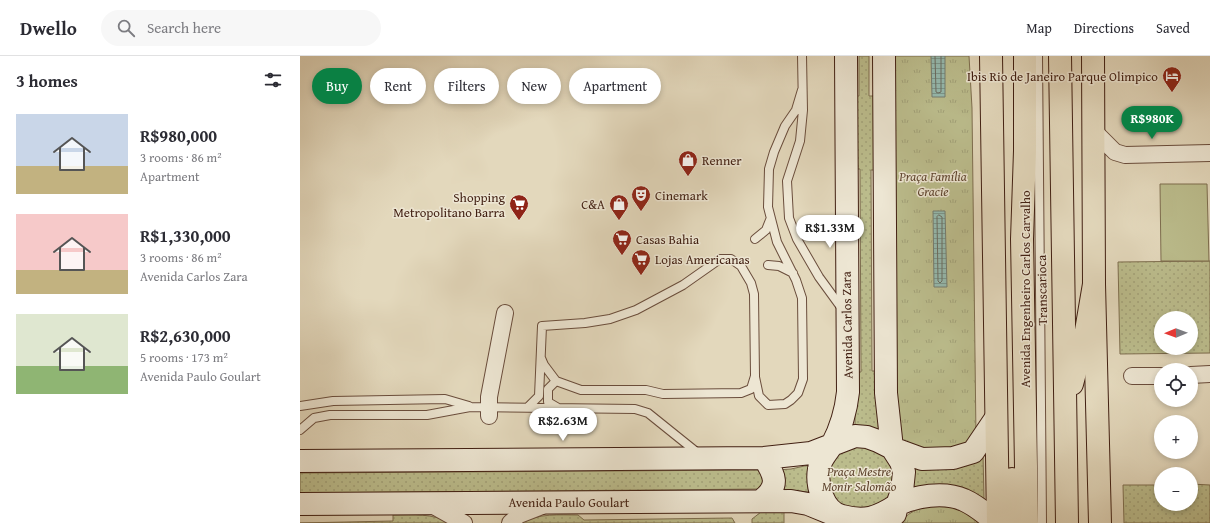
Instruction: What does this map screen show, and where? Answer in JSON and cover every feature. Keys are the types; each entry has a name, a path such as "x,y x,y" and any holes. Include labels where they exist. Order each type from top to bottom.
{"main road":[{"path":"991,56 998,523"},
{"name":"Avenida Engenheiro Carlos Carvalho","path":"1025,56 1025,151 1022,239 1027,523"},
{"path":"1060,56 1067,523"},
{"path":"1093,56 1094,284 1100,523"},
{"path":"1011,523 1016,266 1022,239"},
{"path":"1065,430 1070,392 1086,331 1094,284"}],"street":[{"name":"Avenida Carlos Zara","path":"831,446 847,409 848,392 846,56"},
{"path":"884,56 886,393 892,448 901,462 904,472 902,491 895,514"},
{"path":"985,56 991,94"},
{"path":"1093,130 1120,154 1210,153"},
{"path":"490,411 489,397 505,312"},
{"path":"1198,375 1210,374"},
{"path":"1132,376 1154,376"},
{"path":"300,461 764,458 811,453 855,436 867,437 922,459 939,459 963,456 973,452 996,418"},
{"path":"831,446 822,458 819,468 818,481 822,497 837,519 857,520 895,514 910,499 938,496 957,498 974,505 998,523"},
{"path":"762,500 773,489 774,481 773,472 764,458"},
{"name":"Avenida Paulo Goulart","path":"300,504 762,500 791,501 808,504 837,519"},
{"path":"428,503 464,523"},
{"path":"510,523 519,515 550,503"}],"lane":[{"path":"802,56 800,141 787,181 789,218 796,239 814,269 847,315"},
{"name":"Transcarioca","path":"1038,56 1042,523"},
{"path":"528,407 539,396 540,355 542,327 544,325 584,323 610,319 636,310 683,285 720,259 731,259 741,266 754,294 755,376 759,396 768,405 785,404 798,393 803,379 802,298 793,273 777,242 768,207 769,169 778,139 796,110 802,90"},
{"path":"756,239 766,230 770,219"},
{"path":"768,265 779,266 793,273"},
{"path":"540,355 544,365 556,381 582,390 646,390 663,394 741,393 751,389 755,376"},
{"path":"556,381 548,388 547,397 548,402 560,409"},
{"path":"300,406 333,401 445,399 470,407 490,411 528,407 560,409 635,409 648,413 704,458"},
{"path":"300,430 314,418 320,416 427,415 470,407"}],"green space":[{"path":"859,56 869,56 869,96 875,96 876,170 871,170 872,371 877,371 879,429 855,426 855,372 861,372 860,169 853,169 853,96 859,96"},
{"name":"Praça Família Gracie","path":"892,56 969,56 972,108 976,437 969,444 924,452 903,442 896,429"},
{"path":"1160,184 1207,184 1209,261 1161,261"},
{"path":"1210,261 1210,353 1198,353 1198,311 1154,311 1154,354 1120,354 1118,262"},
{"name":"Praça Mestre Monir Salomão","path":"861,445 884,456 891,466 893,480 892,487 886,500 873,508 857,512 835,502 825,478 836,454"},
{"path":"983,454 984,499 914,494 911,470 915,466 942,469 958,467"},
{"path":"809,465 809,492 777,489 777,470"},
{"path":"760,470 765,474 762,489 300,493 300,473"},
{"path":"1198,484 1210,485 1210,523 1124,523 1123,485 1154,485 1154,511 1198,511"},
{"path":"942,504 961,508 981,523 901,523 908,514 913,511"},
{"path":"761,512 784,512 784,523 752,523 752,519"},
{"path":"393,515 430,516 451,523 300,523 393,521"},
{"path":"578,515 584,520 732,518 735,523 522,523 542,516"}],"water":[{"path":"931,56 945,56 945,97 932,97"},
{"path":"933,211 945,211 947,287 934,287"}],"place":[{"name":"Ibis Rio de Janeiro Parque Olimpico","path":"1172,93"},
{"name":"Renner","path":"688,177"},
{"name":"Cinemark","path":"641,212"},
{"name":"Shopping Metropolitano Barra","path":"519,221"},
{"name":"C&A","path":"619,221"},
{"name":"Casas Bahia","path":"622,256"},
{"name":"Lojas Americanas","path":"641,276"}]}
